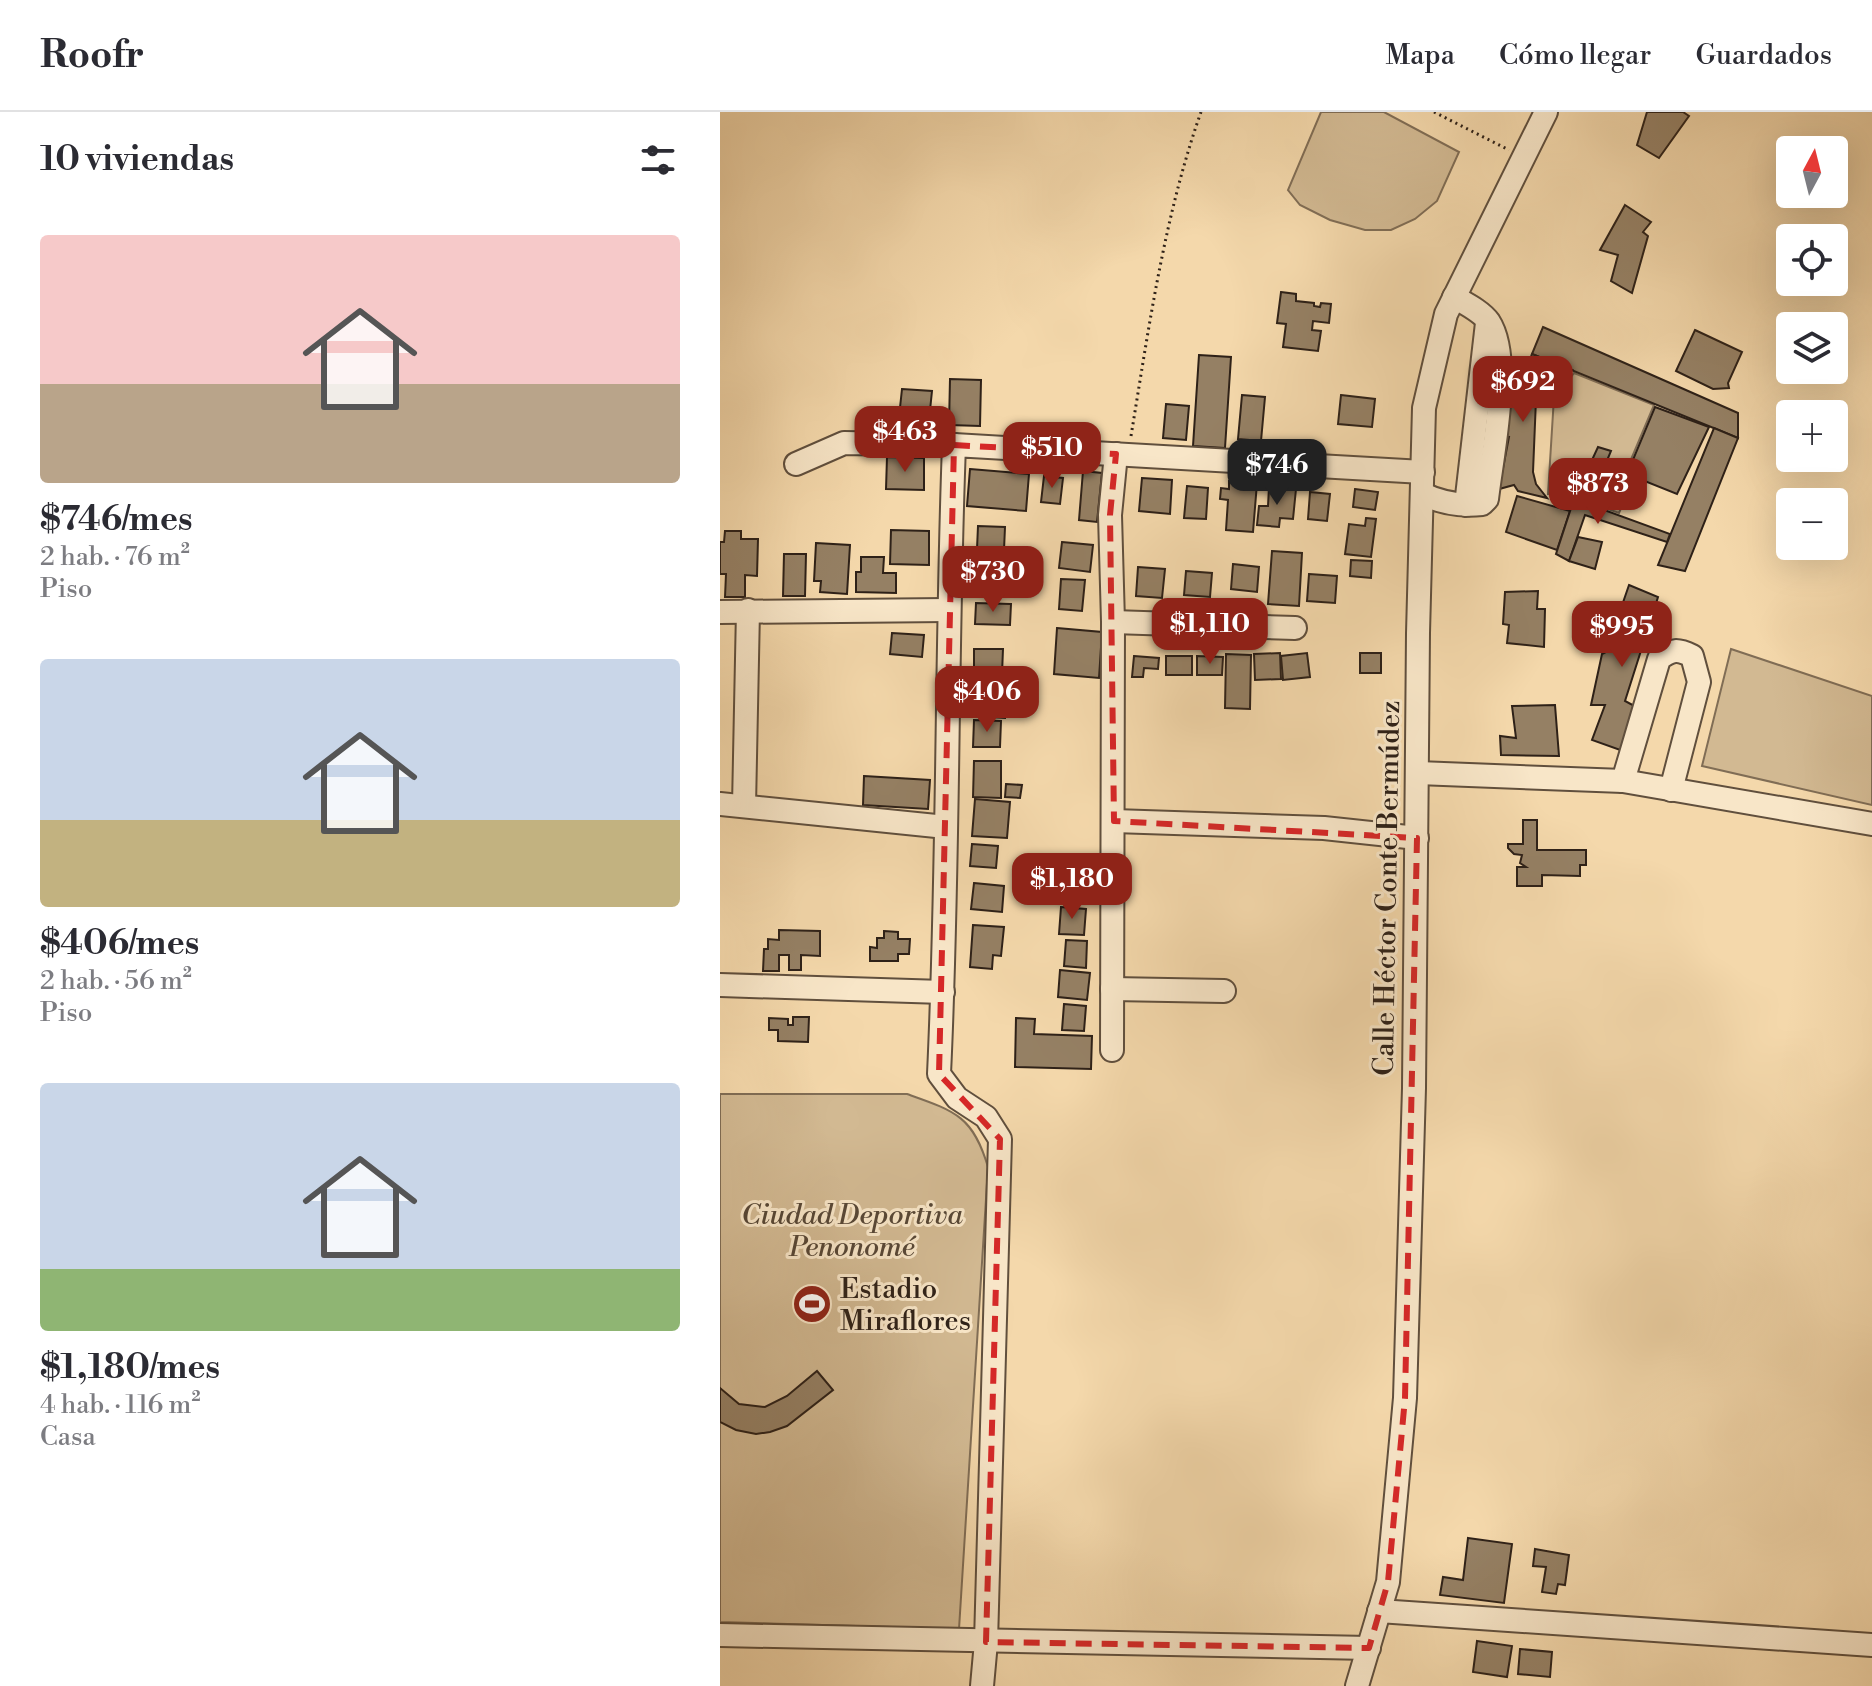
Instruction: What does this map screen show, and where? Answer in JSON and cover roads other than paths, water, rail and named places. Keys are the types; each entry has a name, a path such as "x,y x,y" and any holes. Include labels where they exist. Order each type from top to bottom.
{"street":[{"name":"Calle Héctor Conte Bermúdez","path":"1357,1686 1388,1582 1405,1398 1414,1088 1418,633 1424,408 1446,314 1546,112"},
{"path":"796,464 844,443 1122,454 1423,483 1440,502 1480,504 1486,501 1491,471 1501,362 1496,338 1487,319 1454,297"},
{"path":"954,445 939,1074 957,1098 986,1117 1000,1139 986,1642 982,1686"},
{"path":"1112,1050 1114,821 1110,515 1122,454"},
{"path":"744,806 748,610"},
{"path":"720,612 948,610"},
{"path":"1113,622 1295,628"},
{"path":"1623,781 1659,659 1678,649 1692,656 1699,682 1671,790"},
{"path":"1418,773 1623,781 1872,824"},
{"path":"720,804 946,827"},
{"path":"1114,821 1324,828 1417,838"},
{"path":"720,985 943,992"},
{"path":"1112,989 1224,991"},
{"path":"1379,1611 1872,1645"},
{"path":"720,1635 1369,1648"}],"place":[{"name":"Estadio Miraflores","path":"812,1304"}],"park label":[{"name":"Ciudad Deportiva Penonomé","path":"852,1230"}]}
